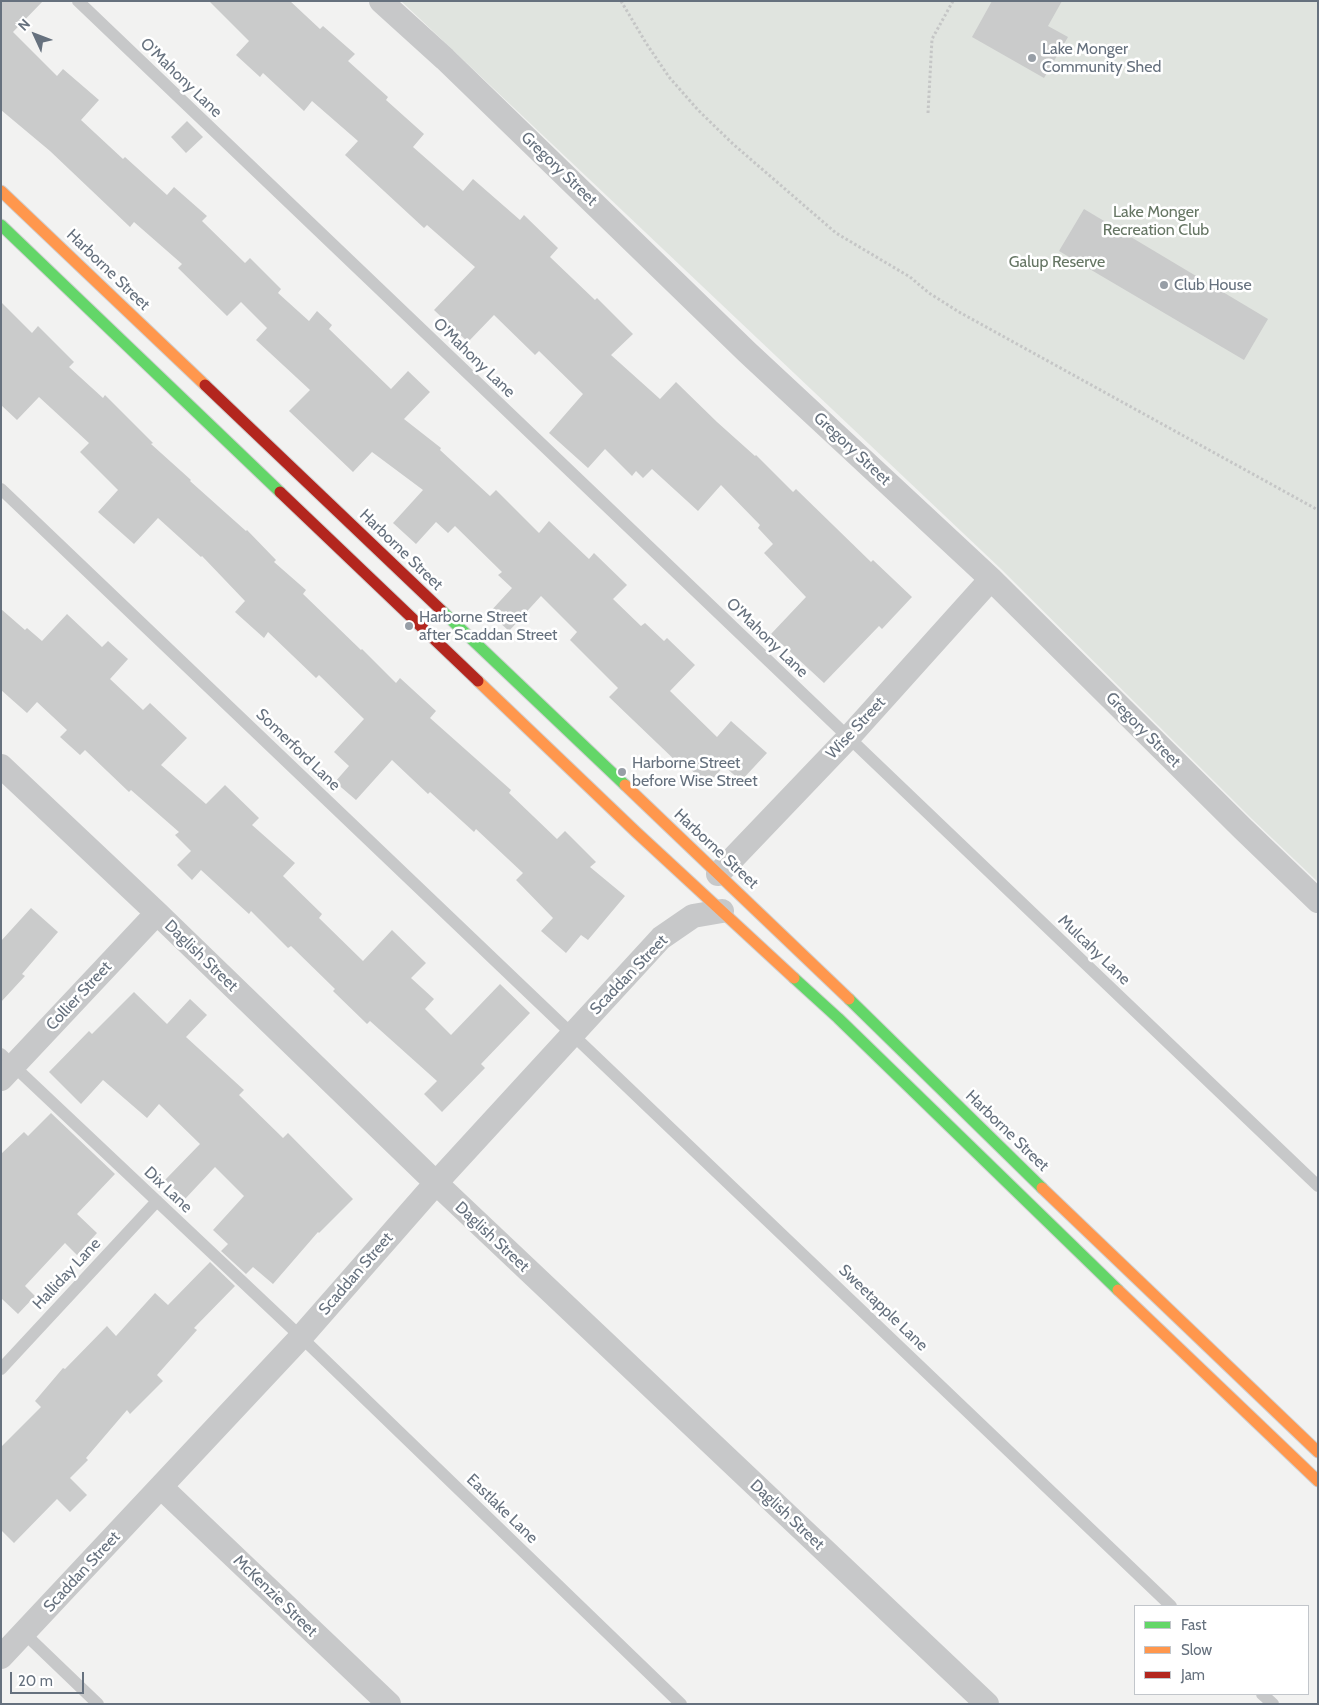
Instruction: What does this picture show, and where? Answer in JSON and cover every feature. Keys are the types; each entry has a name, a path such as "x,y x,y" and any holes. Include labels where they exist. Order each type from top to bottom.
{"main road":[{"name":"Harborne Street","path":"1,192 803,954 1056,1202 1318,1452"},
{"path":"1,225 622,818 838,1018 1318,1481"}],"street":[{"name":"Gregory Street","path":"381,1 445,59 754,358 991,579 1318,901"},
{"name":"Wise Street","path":"718,874 848,738 991,579"},
{"name":"Daglish Street","path":"1,766 157,913 436,1183 987,1704"},
{"name":"Scaddan Street","path":"1,1657 162,1488 301,1337 436,1183 661,938 693,916 722,911"},
{"name":"Collier Street","path":"5,1066 157,913"},
{"name":"McKenzie Street","path":"162,1488 389,1704"}],"lane":[{"name":"O'Mahony Lane","path":"78,1 848,738"},
{"name":"Somerford Lane","path":"1,489 573,1034"},
{"name":"Mulcahy Lane","path":"848,738 1318,1186"},
{"name":"Sweetapple Lane","path":"573,1034 1170,1605"},
{"name":"Dix Lane","path":"5,1066 157,1201 301,1337"},
{"name":"Halliday Lane","path":"1,1369 157,1201"},
{"name":"Eastlake Lane","path":"301,1337 681,1704"},
{"path":"24,1633 98,1704"},
{"path":"1263,1695 1273,1704"}],"path":[{"path":"621,1 669,77 698,110 733,144 836,233 864,251 898,269 929,293 959,312 1318,510"},
{"path":"928,113 932,39 953,1"}],"green space":[{"name":"Galup Reserve","path":"401,1 1318,1 1318,882 1252,819 1001,569"}],"building":[{"path":"1,1 43,1 13,32 57,76 63,69 99,100 81,120 123,159 125,157 167,195 174,187 207,216 202,221 245,263 250,258 281,289 278,293 309,321 317,311 332,325 329,329 391,389 408,371 430,392 404,419 441,448 440,450 490,496 496,490 539,533 549,521 589,559 594,553 627,585 613,599 641,626 645,623 664,641 667,638 695,665 670,691 717,737 731,721 767,753 741,781 724,766 707,785 684,763 681,766 609,697 618,688 570,640 577,632 541,596 509,631 489,613 512,588 498,575 502,572 455,526 448,533 436,522 416,544 393,523 423,490 372,452 353,472 289,411 310,390 256,340 267,328 241,302 227,316 178,268 182,264 134,222 130,227 50,151 1,110"},
{"path":"209,1 290,1 320,29 323,26 355,54 348,61 388,97 386,100 424,134 413,147 463,191 473,179 520,220 524,215 558,248 550,257 595,300 597,298 633,334 611,355 660,399 676,382 717,422 756,455 793,492 796,489 871,562 873,560 912,597 882,629 879,626 824,683 771,634 806,597 764,553 773,544 758,528 760,525 721,485 698,511 652,469 643,478 636,471 632,476 605,449 588,468 549,433 583,394 539,351 535,355 494,315 468,342 434,310 475,267 427,225 424,228 345,155 358,141 312,101 304,111 263,73 260,77 236,55 249,41"},
{"name":"Lake Monger Community Shed","path":"992,1 1062,1 1048,26 1068,37 1044,78 972,37"},
{"path":"187,121 203,137 186,153 171,137"},
{"name":"Club House","path":"1084,209 1268,319 1244,360 1059,251"},
{"path":"1,302 32,333 38,326 74,362 69,367 103,398 105,395 153,443 151,444 190,481 247,530 276,560 274,562 306,590 303,594 396,683 400,678 436,711 430,718 511,790 509,793 557,839 565,831 596,862 590,867 625,896 588,940 581,935 566,953 541,931 553,918 516,880 523,873 476,829 474,832 430,792 428,794 392,760 356,800 335,782 349,766 334,752 364,719 319,675 316,678 268,632 264,638 235,612 245,601 202,556 158,518 134,544 98,512 118,490 80,452 89,443 39,397 17,420 1,405"},
{"path":"1,609 25,630 27,628 42,641 67,614 102,647 108,641 128,659 110,679 143,710 150,703 187,738 161,765 206,804 225,785 259,818 252,825 295,863 283,876 322,914 319,918 363,961 392,930 426,963 411,978 434,999 425,1009 451,1035 500,984 530,1013 481,1064 485,1068 442,1112 424,1094 437,1081 370,1021 367,1024 333,991 335,989 291,946 288,948 251,911 249,914 201,870 192,880 177,865 191,851 175,835 179,832 131,790 129,792 85,750 80,755 60,737 67,730 37,702 27,713 1,690"},
{"path":"31,908 58,932 22,974 25,976 1,1002 1,941"},
{"path":"134,992 167,1024 190,999 207,1015 186,1037 244,1090 239,1095 283,1138 288,1133 353,1199 318,1232 273,1284 253,1267 246,1274 221,1251 228,1244 213,1230 244,1196 215,1167 185,1199 165,1180 200,1144 159,1104 147,1118 103,1080 81,1104 49,1072 89,1031 92,1034"},
{"path":"51,1113 115,1174 77,1214 97,1233 77,1255 65,1243 25,1286 35,1296 18,1314 1,1298 1,1154 24,1132 28,1136"},
{"path":"210,1262 235,1286 194,1328 197,1330 157,1375 163,1381 130,1414 127,1410 86,1458 88,1460 70,1478 87,1495 70,1512 57,1499 14,1543 1,1530 1,1447 41,1407 35,1401 63,1368 65,1369 107,1326 116,1336 155,1293 168,1305"}],"traffic: fast":[{"path":"1,225 280,492"},
{"path":"441,610 625,785"},
{"path":"794,978 838,1018 1118,1290"},
{"path":"849,999 1042,1188"}],"traffic: slow":[{"path":"1,191 205,385"},
{"path":"478,681 636,832 794,978"},
{"path":"625,785 849,999"},
{"path":"1042,1188 1318,1452"},
{"path":"1118,1290 1318,1481"}],"traffic: jam":[{"path":"205,385 441,610"},
{"path":"280,492 478,681"}],"place":[{"name":"Lake Monger Community Shed","path":"1032,58"},
{"name":"Club House","path":"1164,285"},
{"name":"Harborne Street after Scaddan Street","path":"409,626"},
{"name":"Harborne Street before Wise Street","path":"622,772"}],"park label":[{"name":"Lake Monger Recreation Club","path":"1156,221"}]}
